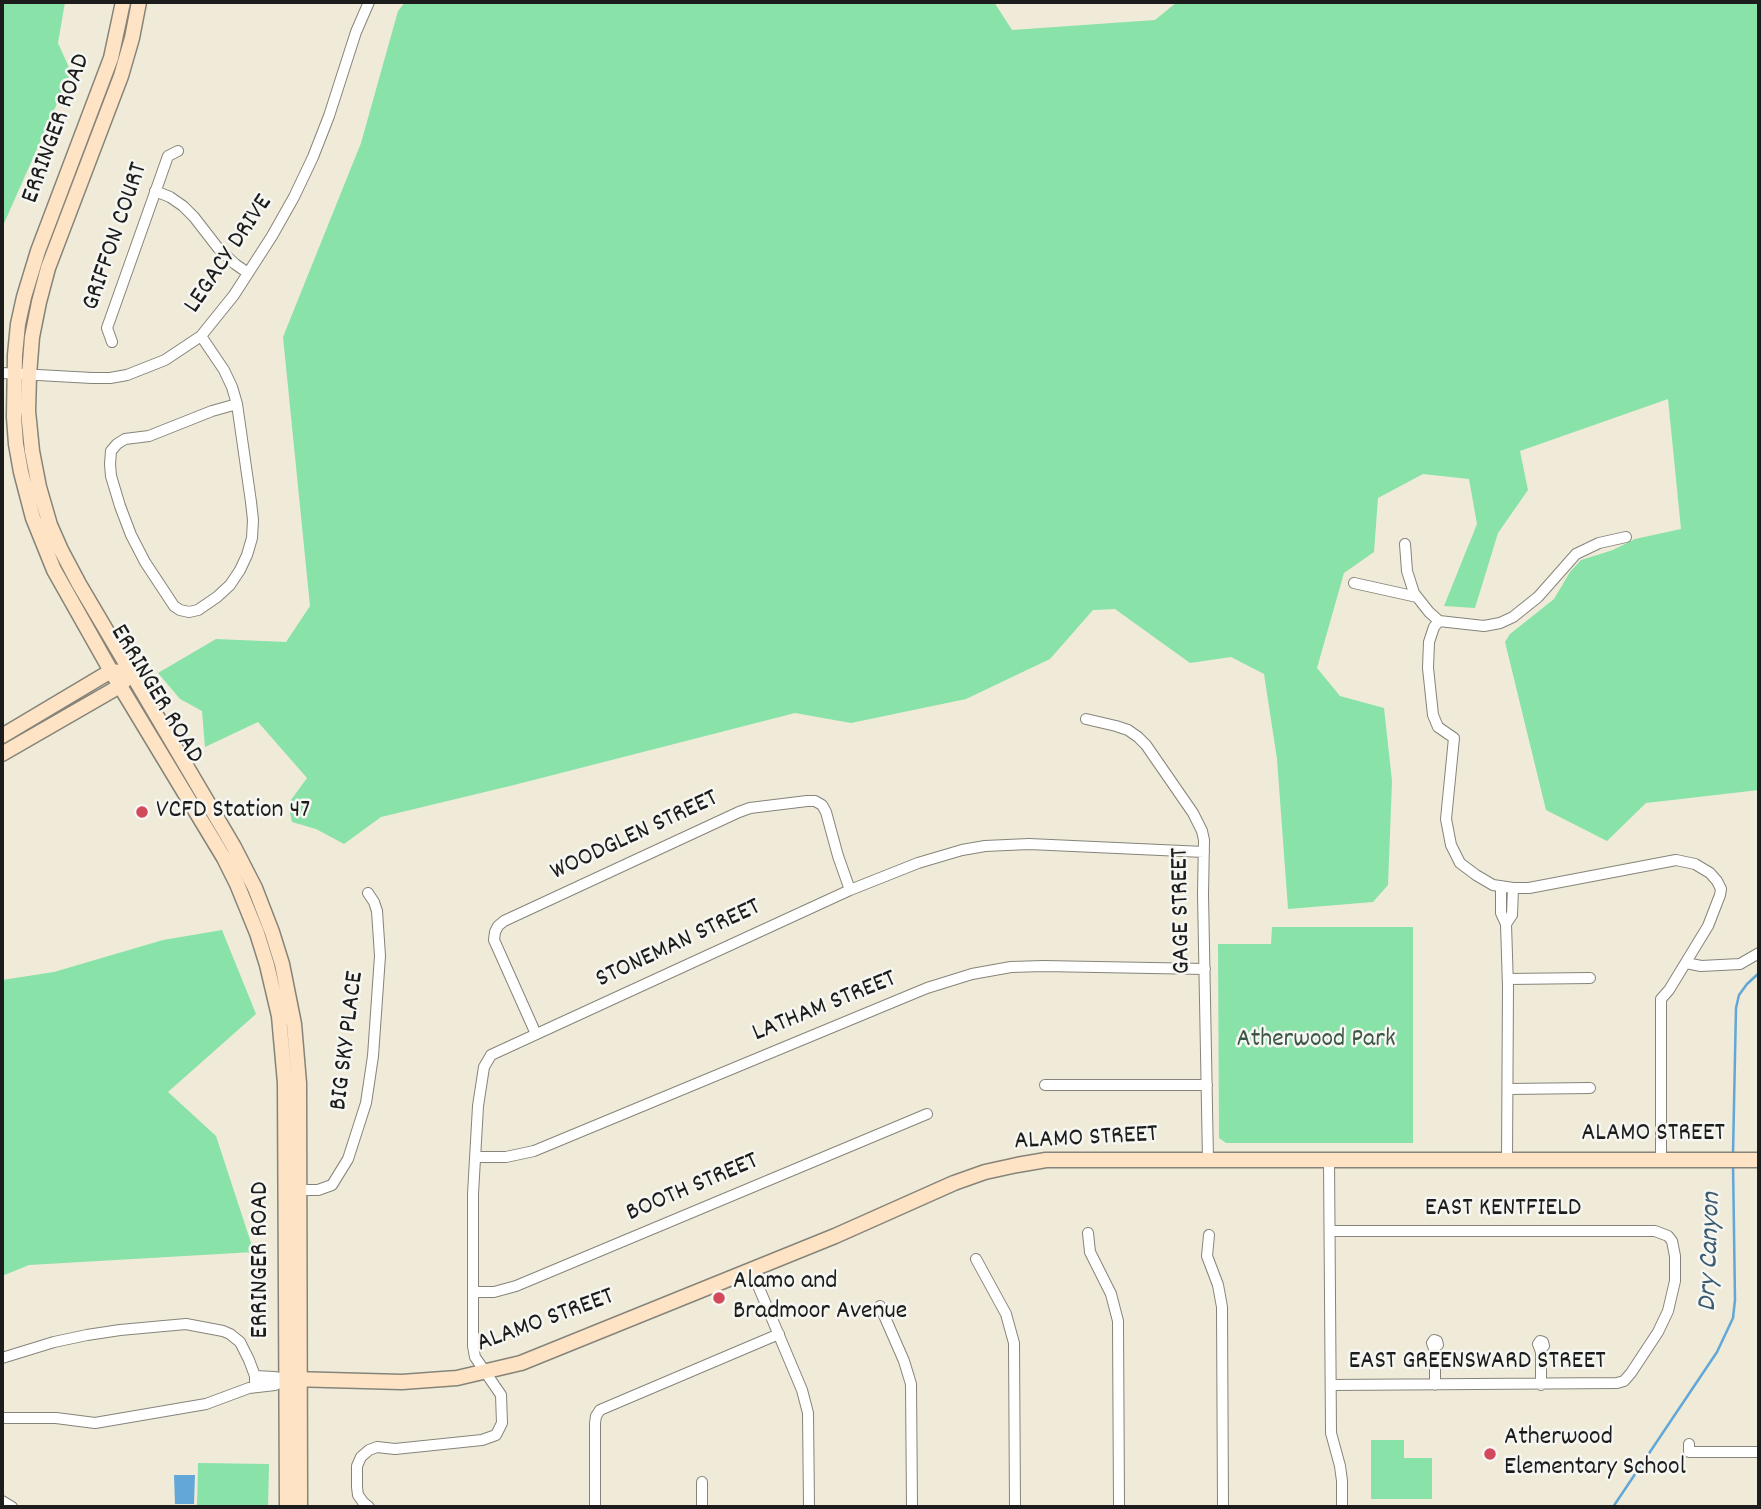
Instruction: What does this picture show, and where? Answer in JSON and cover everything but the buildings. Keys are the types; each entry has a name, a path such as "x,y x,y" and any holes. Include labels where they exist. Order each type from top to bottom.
{"main road":[{"name":"ERRINGER ROAD","path":"123,2 111,58 29,278 12,374 16,444 33,518 54,570 111,671 224,858 257,933 279,1016 293,1190"},
{"name":"ERRINGER ROAD","path":"12,374 32,337 48,268 121,76 139,2"},
{"name":"ERRINGER ROAD","path":"12,374 28,411 39,488 61,550 234,847 255,888 272,932 289,993 299,1083 293,1190 293,1379 287,1507"},
{"path":"2,736 111,671 131,672"},
{"path":"2,754 120,686 131,672"},
{"name":"ALAMO STREET","path":"293,1379 402,1382 457,1378 521,1363 835,1236 954,1183 1017,1164 1046,1160 1759,1160"},
{"name":"ERRINGER ROAD","path":"293,1379 300,1507"}],"street":[{"name":"LEGACY DRIVE","path":"12,374 92,378 127,375 164,360 201,336 234,295 294,197 329,116 356,32 369,2"},
{"name":"GRIFFON COURT","path":"113,342 107,328 168,156 178,151"},
{"path":"155,191 183,206 218,248 248,273"},
{"path":"201,336 224,370 237,404 253,520 252,538 240,570 230,585 198,610 180,610 174,606 145,562 131,535 111,476 111,451 125,439 149,436 237,404"},
{"path":"1405,544 1407,571 1414,593 1439,621 1484,626 1513,617 1538,597 1576,554 1599,543 1626,537"},
{"path":"1354,583 1417,597"},
{"path":"1439,621 1429,642 1428,668 1433,715 1438,727 1454,738 1446,819 1451,845 1460,863 1493,885 1529,888 1676,860 1695,864 1710,873 1721,889 1708,926 1661,999 1661,1160"},
{"name":"GAGE STREET","path":"1086,719 1128,730 1146,745 1198,821 1204,840 1208,1160"},
{"name":"WOODGLEN STREET","path":"536,1034 494,940 498,926 739,812 750,808 807,801 815,801 821,805 826,812 850,890"},
{"name":"STONEMAN STREET","path":"369,1507 358,1495 357,1466 361,1457 369,1450 377,1447 395,1448 482,1440 496,1435 502,1423 501,1395 475,1357 473,1292 473,1194 478,1106 486,1061 494,1052 850,890 918,863 962,850 1029,844 1204,852"},
{"path":"1501,886 1500,913 1506,924 1508,979 1507,1160"},
{"path":"1506,924 1512,915 1513,888"},
{"name":"BIG SKY PLACE","path":"293,1190 318,1190 332,1185 348,1159 366,1103 373,1056 380,956 377,911 368,893"},
{"path":"1686,963 1701,966 1740,964 1759,953"},
{"name":"LATHAM STREET","path":"475,1157 506,1157 534,1150 926,988 972,974 1043,966 1205,969"},
{"path":"1508,979 1590,978"},
{"path":"1045,1085 1207,1085"},
{"path":"1508,1089 1590,1088"},
{"name":"BOOTH STREET","path":"473,1292 494,1292 516,1286 927,1114"},
{"path":"1329,1160 1331,1433 1340,1466 1342,1507"},
{"name":"EAST KENTFIELD","path":"1330,1231 1655,1231 1668,1236 1675,1255 1675,1281 1668,1311 1658,1332 1624,1381"},
{"path":"1088,1233 1090,1252 1111,1294 1118,1321 1119,1507"},
{"path":"1209,1235 1208,1256 1222,1307 1223,1507"},
{"path":"976,1259 1006,1314 1014,1343 1015,1507"},
{"path":"751,1269 802,1390 808,1413 809,1507"},
{"path":"880,1306 911,1384 912,1507"},
{"path":"2,1358 87,1335 186,1324 223,1331 240,1342 255,1381"},
{"path":"595,1507 595,1423 600,1410 779,1334"},
{"path":"1435,1385 1434,1340 1438,1345"},
{"path":"1541,1385 1541,1352 1538,1344 1544,1342 1544,1346"},
{"name":"ALAMO STREET","path":"2,1418 56,1418 95,1423 206,1404 255,1381 275,1385 293,1379"},
{"name":"EAST GREENSWARD STREET","path":"1331,1385 1609,1385 1624,1381"},
{"path":"1689,1444 1689,1451 1759,1451"},
{"path":"702,1482 702,1507"},
{"path":"2,1501 12,1507"}],"green space":[{"path":"2,2 65,2 58,43 71,72 2,228"},
{"path":"405,2 994,2 1012,30 1155,20 1177,2 1759,2 1759,790 1646,803 1607,841 1546,810 1505,642 1510,634 1554,599 1570,572 1581,560 1613,550 1635,539 1681,529 1668,399 1520,451 1528,490 1498,533 1475,608 1444,606 1477,524 1469,479 1423,474 1378,498 1374,552 1344,573 1317,668 1340,696 1384,708 1392,781 1388,885 1373,902 1288,909 1277,759 1264,674 1231,657 1190,663 1115,609 1093,610 1050,659 966,699 851,723 795,713 381,817 344,844 316,829 292,822 288,804 307,778 258,722 205,747 202,711 180,699 158,673 216,639 286,642 310,606 283,337 361,143 398,11"},
{"name":"Atherwood Park","path":"1272,927 1413,927 1413,1143 1226,1143 1219,1138 1218,944 1271,944"},
{"path":"222,930 256,1014 168,1092 216,1136 254,1252 29,1265 2,1276 2,980 54,972 163,940"},
{"path":"1371,1440 1404,1440 1404,1458 1432,1458 1432,1499 1371,1499"},
{"path":"198,1463 269,1464 268,1507 197,1507"}],"water":[{"path":"174,1475 195,1475 194,1504 175,1504"}],"waterway":[{"name":"Dry Canyon","path":"1733,1153 1736,1008 1739,995 1759,973"},
{"name":"Dry Canyon","path":"1613,1507 1717,1352 1733,1318 1733,1163"}],"place":[{"name":"VCFD Station 47","path":"142,812"},
{"name":"Alamo and Bradmoor Avenue","path":"719,1298"},
{"name":"Atherwood Elementary School","path":"1490,1454"}]}
